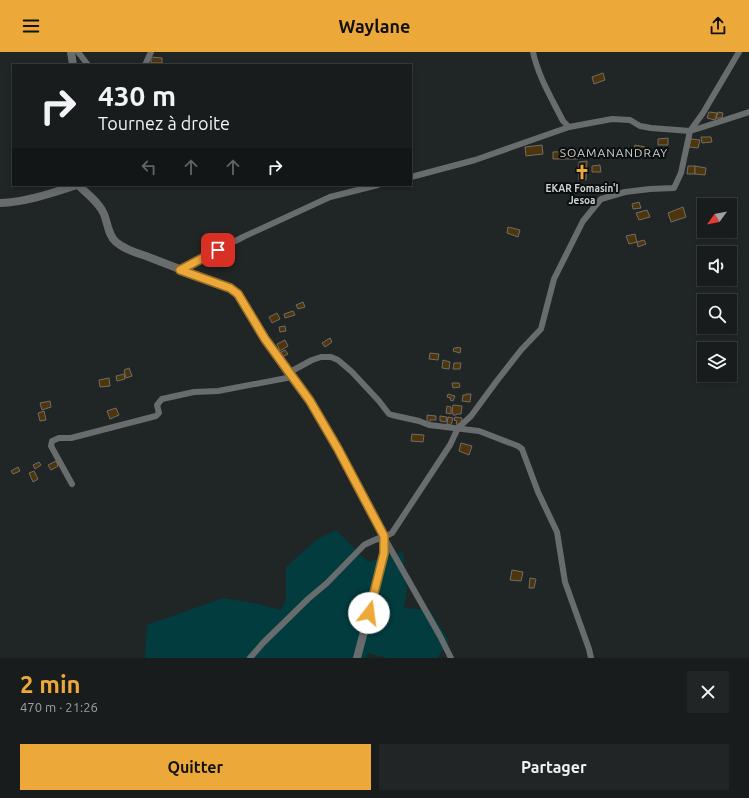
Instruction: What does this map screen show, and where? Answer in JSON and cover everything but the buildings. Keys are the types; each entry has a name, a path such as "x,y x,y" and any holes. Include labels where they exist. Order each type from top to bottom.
{"street":[{"path":"71,52 73,64"},
{"path":"78,52 87,64"},
{"path":"145,64 151,52"},
{"path":"533,52 540,76 563,121 569,127"},
{"path":"250,658 263,643 308,599 327,583 364,545 392,533 450,445 458,428 471,416 521,350 541,329 554,279 583,221 601,199 625,192 674,188 681,173 690,130 703,113 739,52"},
{"path":"412,177 475,160 569,127 612,119 630,120 640,126 651,128 690,130 749,112"},
{"path":"0,203 29,199 74,186"},
{"path":"78,186 96,202 104,214 112,238 117,243 180,270 230,288 238,294 265,339 310,401 330,435 451,658"},
{"path":"180,270 243,237 330,197 374,186"},
{"path":"72,484 51,446 52,441 59,438 71,438 156,416 159,413 157,405 162,398 194,392 218,391 290,375 312,360 321,357 331,357 338,360 352,372 389,414 419,421 428,425 479,431 518,446 522,449 538,492 557,532 565,582 591,658"},
{"path":"357,658 384,553 384,536"}],"shaded area":[{"path":"336,530 368,562 403,552 407,590 404,608 430,610 449,641 437,658 387,658 368,653 366,658 145,658 147,625 223,598 254,603 281,610 286,600 286,567 316,540"}],"place":[{"name":"EKAR Fomasin'I Jesoa","path":"582,172"}],"district":[{"name":"SOAMANANDRAY","path":"614,153"}],"route":[{"path":"218,250 180,270 230,288 238,294 265,339 310,401 338,449 384,536 384,553 369,613"}]}
